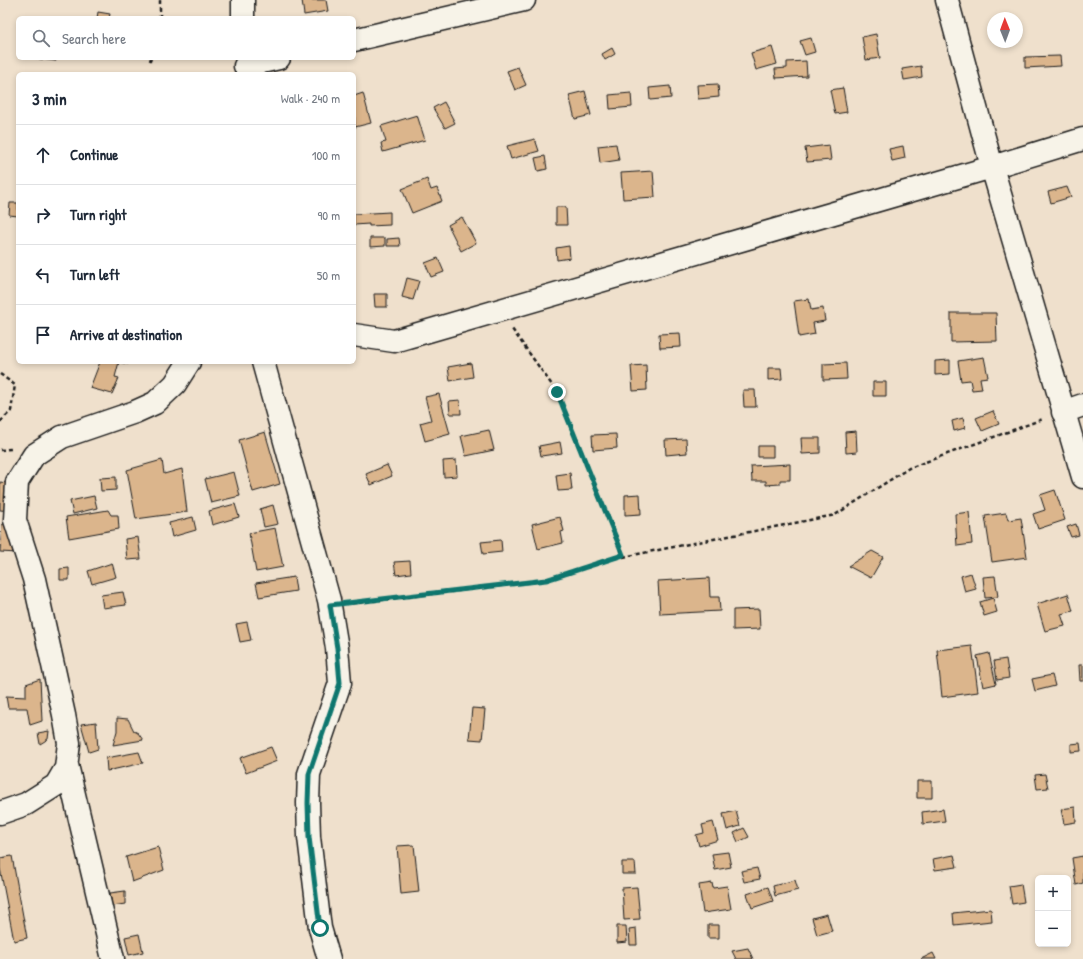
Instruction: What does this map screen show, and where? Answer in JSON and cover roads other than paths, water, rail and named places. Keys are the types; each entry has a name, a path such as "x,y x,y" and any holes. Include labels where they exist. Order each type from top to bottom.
{"street":[{"path":"243,0 243,16"},
{"path":"356,40 524,0"},
{"path":"947,0 992,168 1073,408 1083,477"},
{"path":"245,66 270,60"},
{"path":"356,335 394,341 992,168 1083,139"},
{"path":"0,813 26,804 56,785 66,768 69,743 34,578 15,520 17,482 34,454 62,437 135,412 155,403 175,384 188,364"},
{"path":"264,364 330,605 337,648 340,683 309,774 308,803 309,837 320,928 329,959"},
{"path":"67,764 113,959"}]}
